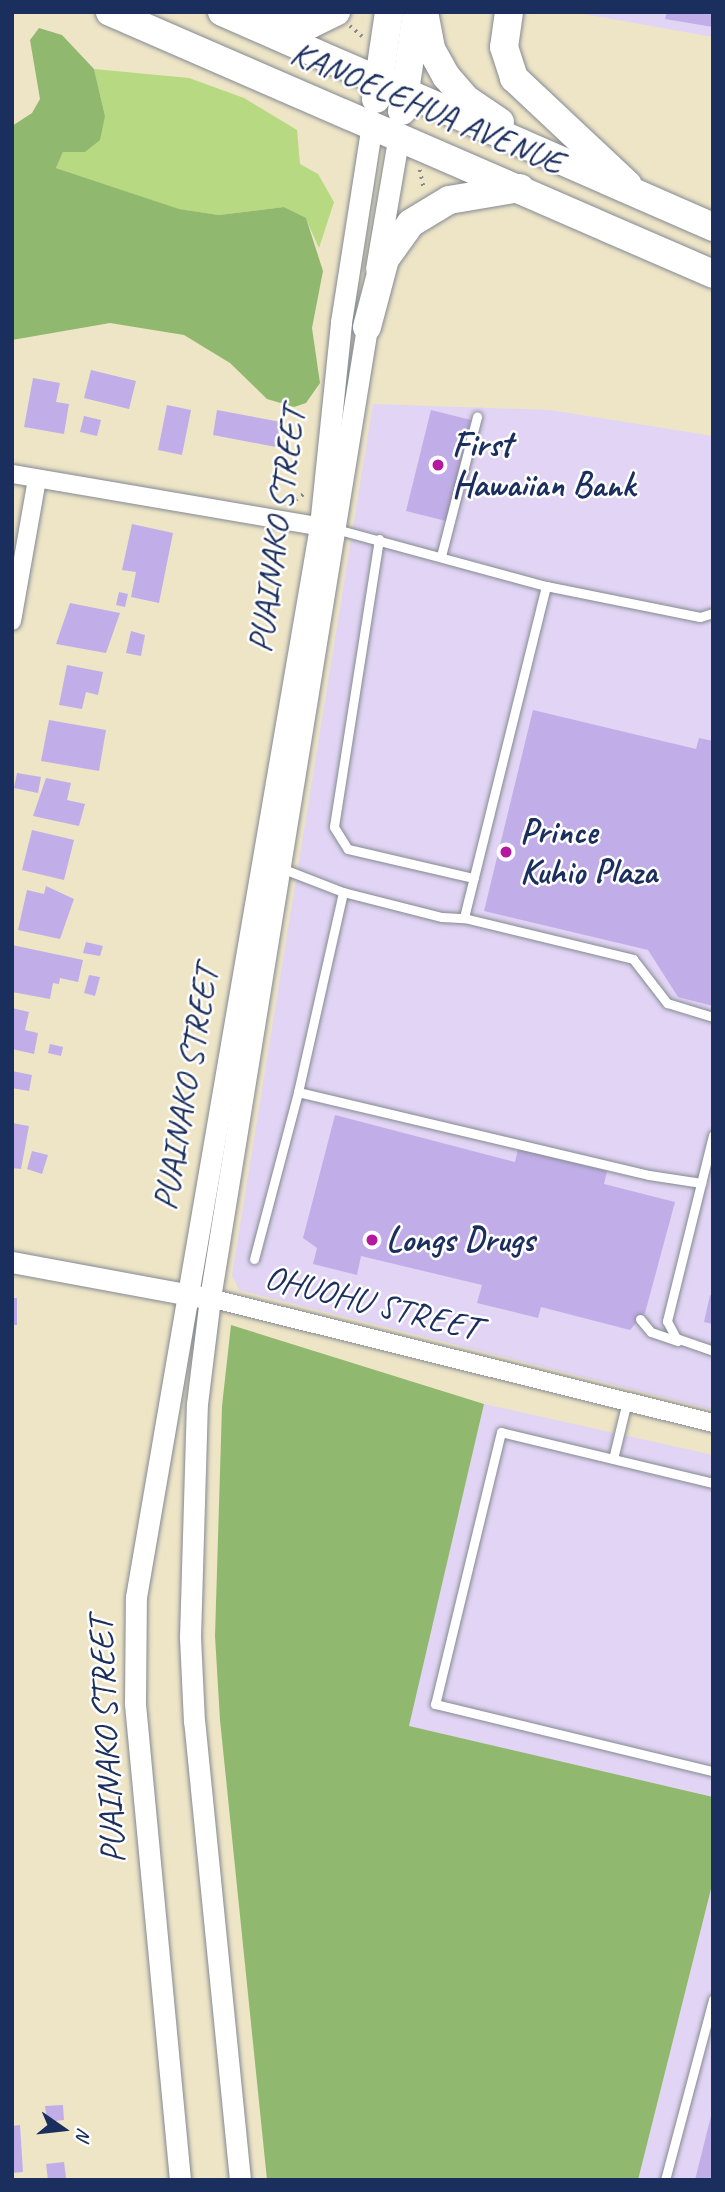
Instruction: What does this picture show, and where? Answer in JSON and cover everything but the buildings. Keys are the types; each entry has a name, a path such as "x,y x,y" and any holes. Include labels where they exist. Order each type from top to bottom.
{"highway":[{"name":"KANOELEHUA AVENUE","path":"110,12 399,134 713,274"},
{"path":"232,16 290,26 311,24 336,12"},
{"name":"PUAINAKO STREET","path":"372,123 389,12"},
{"name":"PUAINAKO STREET","path":"399,134 417,12"},
{"path":"424,12 431,49 446,76 466,99 566,166"},
{"path":"509,12 504,47 514,78 640,197"},
{"name":"KANOELEHUA AVENUE","path":"232,16 566,166 713,227"},
{"path":"367,327 385,259 411,223 449,200 522,188"}],"street":[{"name":"PUAINAKO STREET","path":"328,528 341,321 372,123"},
{"name":"PUAINAKO STREET","path":"180,2180 133,1659 140,1558 271,864 399,134"},
{"path":"12,474 328,528"},
{"path":"12,621 37,479"},
{"name":"PUAINAKO STREET","path":"240,2180 190,1637 197,1404 271,864"},
{"name":"OHUOHU STREET","path":"12,1262 210,1298 713,1423"}],"lane":[{"path":"441,556 477,417"},
{"path":"328,528 379,539 546,586 700,617 713,614"},
{"path":"379,539 334,827 348,849 474,878"},
{"path":"464,918 546,586"},
{"path":"271,864 343,892 633,959 667,1003 713,1017"},
{"path":"254,1259 298,1092 343,892"},
{"path":"298,1092 649,1175 701,1183"},
{"path":"682,1342 671,1334 667,1314 713,1135"},
{"path":"640,1319 651,1332 713,1351"},
{"path":"613,1459 626,1401"},
{"path":"713,1483 500,1432 435,1704 713,1771"},
{"path":"665,2180 713,1998"}],"path":[{"path":"420,170 419,178 427,194"},
{"path":"410,175 419,178"},
{"path":"280,504 290,505 307,491"}],"shaded area":[{"path":"573,12 713,12 713,37"},
{"name":"Prince Kuhio Plaza","path":"373,404 550,410 713,436 713,1410 239,1290 232,1275"},
{"path":"484,1404 713,1455 713,1797 408,1726"},
{"path":"713,1881 713,2180 638,2180"}],"green space":[{"path":"39,28 62,35 94,69 105,116 100,140 85,152 63,152 56,168 179,209 219,215 284,207 306,218 323,271 312,328 320,383 306,403 294,407 267,399 230,363 184,335 110,323 12,340 12,126 32,113 40,99 30,40"},
{"path":"94,69 189,78 244,98 297,130 300,164 318,174 334,202 319,248 306,219 284,207 219,215 178,209 56,168 63,152 85,151 105,116"},
{"path":"231,1325 484,1404 409,1726 713,1797 713,1881 638,2180 267,2180 220,1720 215,1636 222,1406"}],"place":[{"name":"First Hawaiian Bank","path":"438,465"},
{"name":"Prince Kuhio Plaza","path":"506,852"},
{"name":"Longs Drugs","path":"372,1240"}]}
